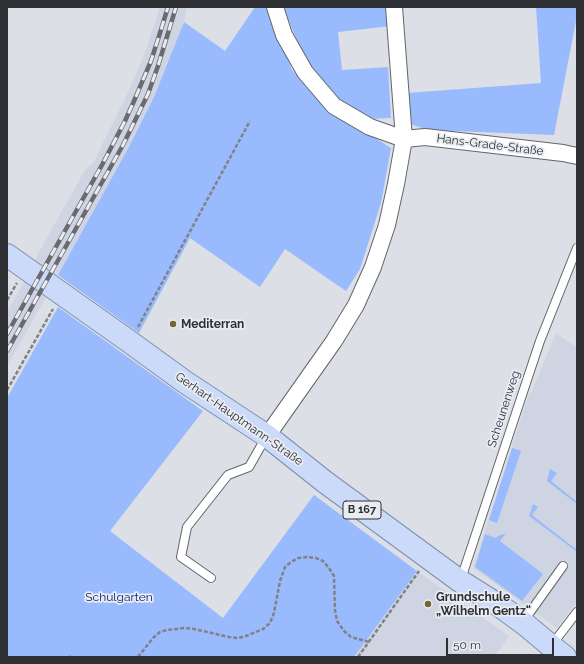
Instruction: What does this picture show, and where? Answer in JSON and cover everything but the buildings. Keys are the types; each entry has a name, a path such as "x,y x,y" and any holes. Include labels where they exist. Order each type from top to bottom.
{"main road":[{"name":"Gerhart-Hauptmann-Straße","path":"7,255 185,382 267,436 324,482 460,581 500,606 558,652"}],"street":[{"path":"275,7 284,36 305,72 334,106 370,127 404,139"},
{"path":"267,436 334,341 356,305 370,274 387,225 404,139 394,7"},
{"name":"Hans-Grade-Straße","path":"404,139 425,137 563,153 577,156"}],"lane":[{"name":"Scheunenweg","path":"460,581 540,340 577,248"},
{"path":"211,578 181,557 186,527 228,475 249,467 267,436"},
{"path":"523,623 563,566"},
{"path":"558,652 577,612"}],"path":[{"path":"130,342 250,121"},
{"path":"7,300 18,281"},
{"path":"7,390 56,302"},
{"path":"138,657 160,632 167,630 184,628 194,629 238,638 263,629 270,622 274,613 280,581 285,567 298,558 307,557 316,558 323,561 334,576 335,610 337,621 344,631 351,637 370,642"},
{"path":"358,657 421,569"}],"shaded area":[{"path":"160,7 187,7 184,22 154,97 130,145 7,367 7,312 85,170 94,162 126,97 144,55"},
{"path":"556,333 577,348 577,602 557,628 473,568 528,397 532,391"},
{"name":"Grundschule „Wilhelm Gentz“","path":"417,571 509,636 494,657 354,657"}],"green space":[{"path":"255,7 268,7 292,70 325,106 391,148 381,203 360,269 346,291 285,249 260,287 190,238 139,333 58,275 130,145 154,97 184,22 225,51"},
{"path":"283,7 390,7 391,26 338,32 342,70 388,67 391,118 370,119 335,97 311,69"},
{"path":"536,7 577,7 577,16 554,135 428,130 407,123 407,93 541,83"},
{"name":"Schulgarten","path":"58,307 203,411 110,531 223,618 314,495 417,571 354,657 7,657 7,398"},
{"path":"512,448 521,451 497,523 489,520"},
{"path":"550,469 557,473 551,481 577,502 577,504 547,481"},
{"path":"533,504 538,507 532,515 577,550 577,552 529,516"},
{"path":"506,533 500,541 543,574 522,601 475,567 485,534 496,538"}],"railway":[{"path":"7,334 102,165 125,121 151,61 168,7"},
{"path":"7,351 123,145 148,94 176,7"}],"place":[{"name":"Mediterran","path":"173,324"},
{"name":"Grundschule „Wilhelm Gentz“","path":"428,604"}]}
